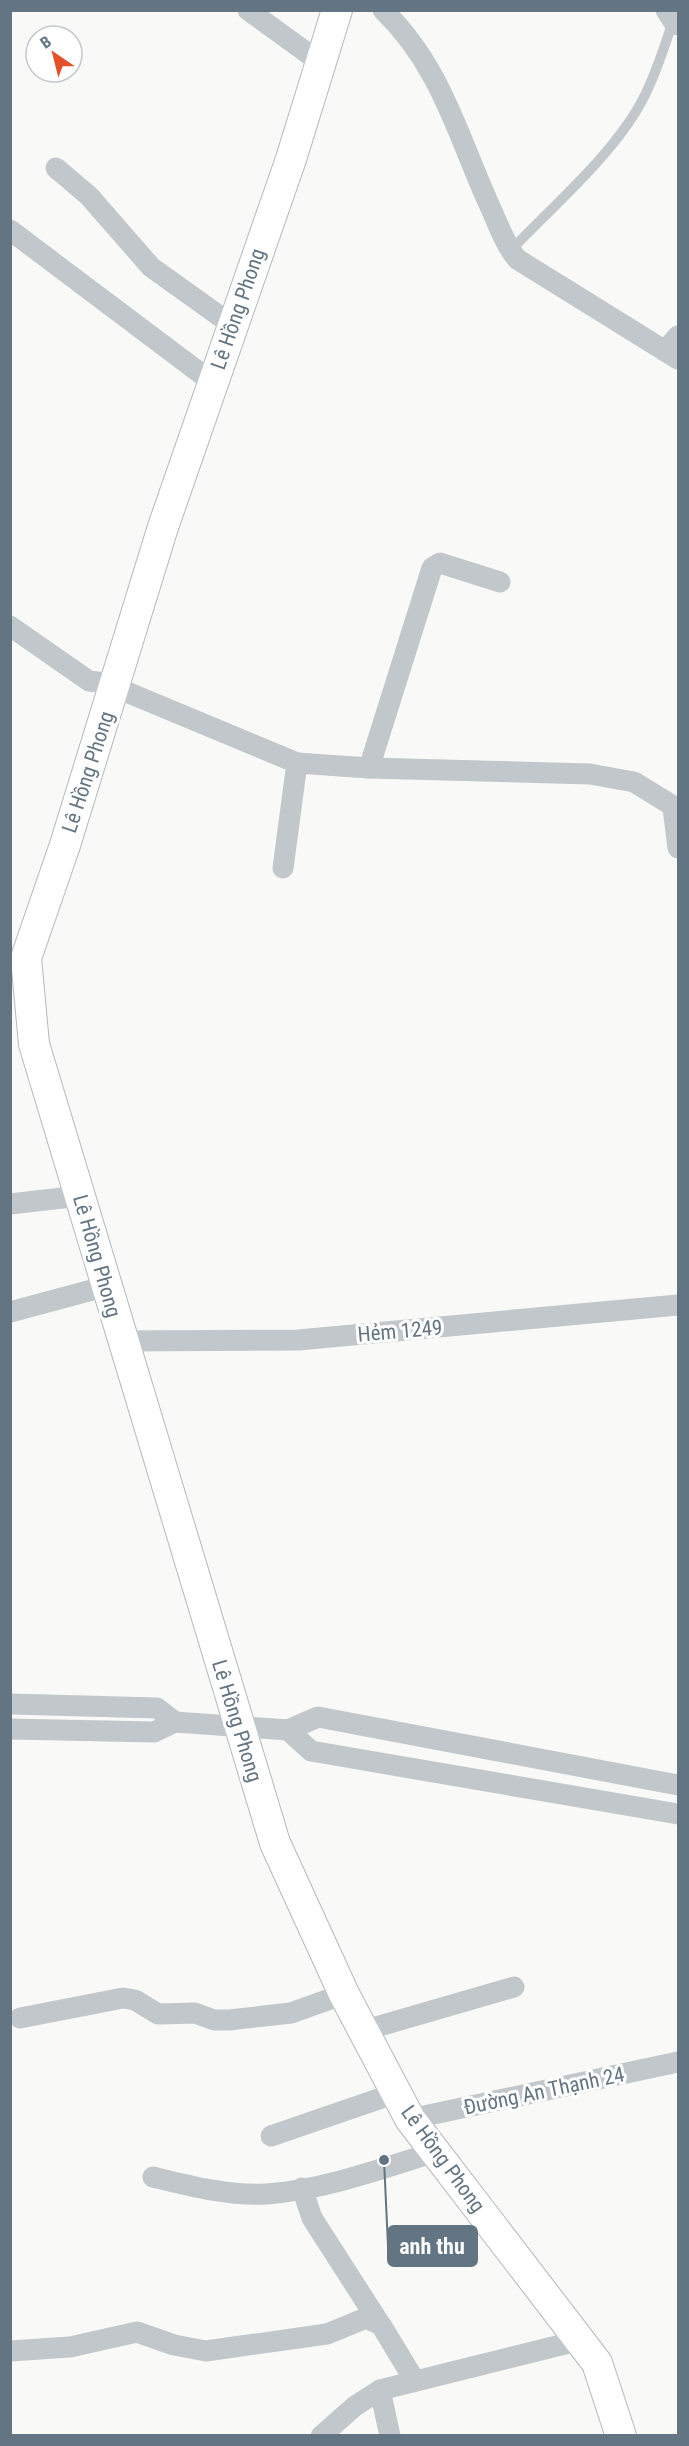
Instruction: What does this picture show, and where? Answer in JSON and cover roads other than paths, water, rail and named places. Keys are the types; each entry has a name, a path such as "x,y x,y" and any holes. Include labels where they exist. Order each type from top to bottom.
{"street":[{"path":"248,10 321,63"},
{"path":"383,10 398,25 429,66 510,251 517,260 674,349"},
{"name":"Lê Hồng Phong","path":"334,12 321,63 291,159 163,527 114,688 26,958 34,1044 237,1724 275,1843 362,2031 410,2119 597,2363 621,2436"},
{"path":"56,168 94,201 151,267 232,325"},
{"path":"10,230 212,382"},
{"path":"369,768 432,568 440,563 500,582"},
{"path":"10,626 89,681 105,683 297,763 369,768 590,774 634,782 676,809 678,848"},
{"path":"284,868 297,763"},
{"path":"10,1204 80,1196"},
{"path":"10,1312 107,1286"},
{"name":"Hẻm 1249","path":"122,1341 298,1340 678,1305"},
{"path":"10,1704 157,1708 175,1722"},
{"path":"10,1729 154,1732 175,1722 237,1724 288,1730 318,1717 678,1785"},
{"path":"288,1730 311,1751 678,1814"},
{"path":"620,1804 623,1774"},
{"path":"362,2031 514,1987"},
{"path":"20,2018 123,1998 135,2000 158,2014 195,2013 214,2020 229,2020 291,2013 344,1994"},
{"name":"Đường An Thạnh 24","path":"410,2119 678,2062"},
{"path":"271,2136 396,2093"},
{"path":"153,2177 204,2190 266,2194 302,2188 435,2152"},
{"path":"302,2188 312,2217 323,2237 415,2381"},
{"path":"10,2351 70,2347 137,2332 174,2345 206,2351 327,2334 366,2318 380,2325"},
{"path":"321,2436 355,2406 380,2390 581,2340"},
{"path":"380,2390 390,2436"}],"lane":[{"path":"510,251 614,142 642,101 657,68 672,19"}],"place":[{"name":"anh thu","path":"384,2160"}]}
